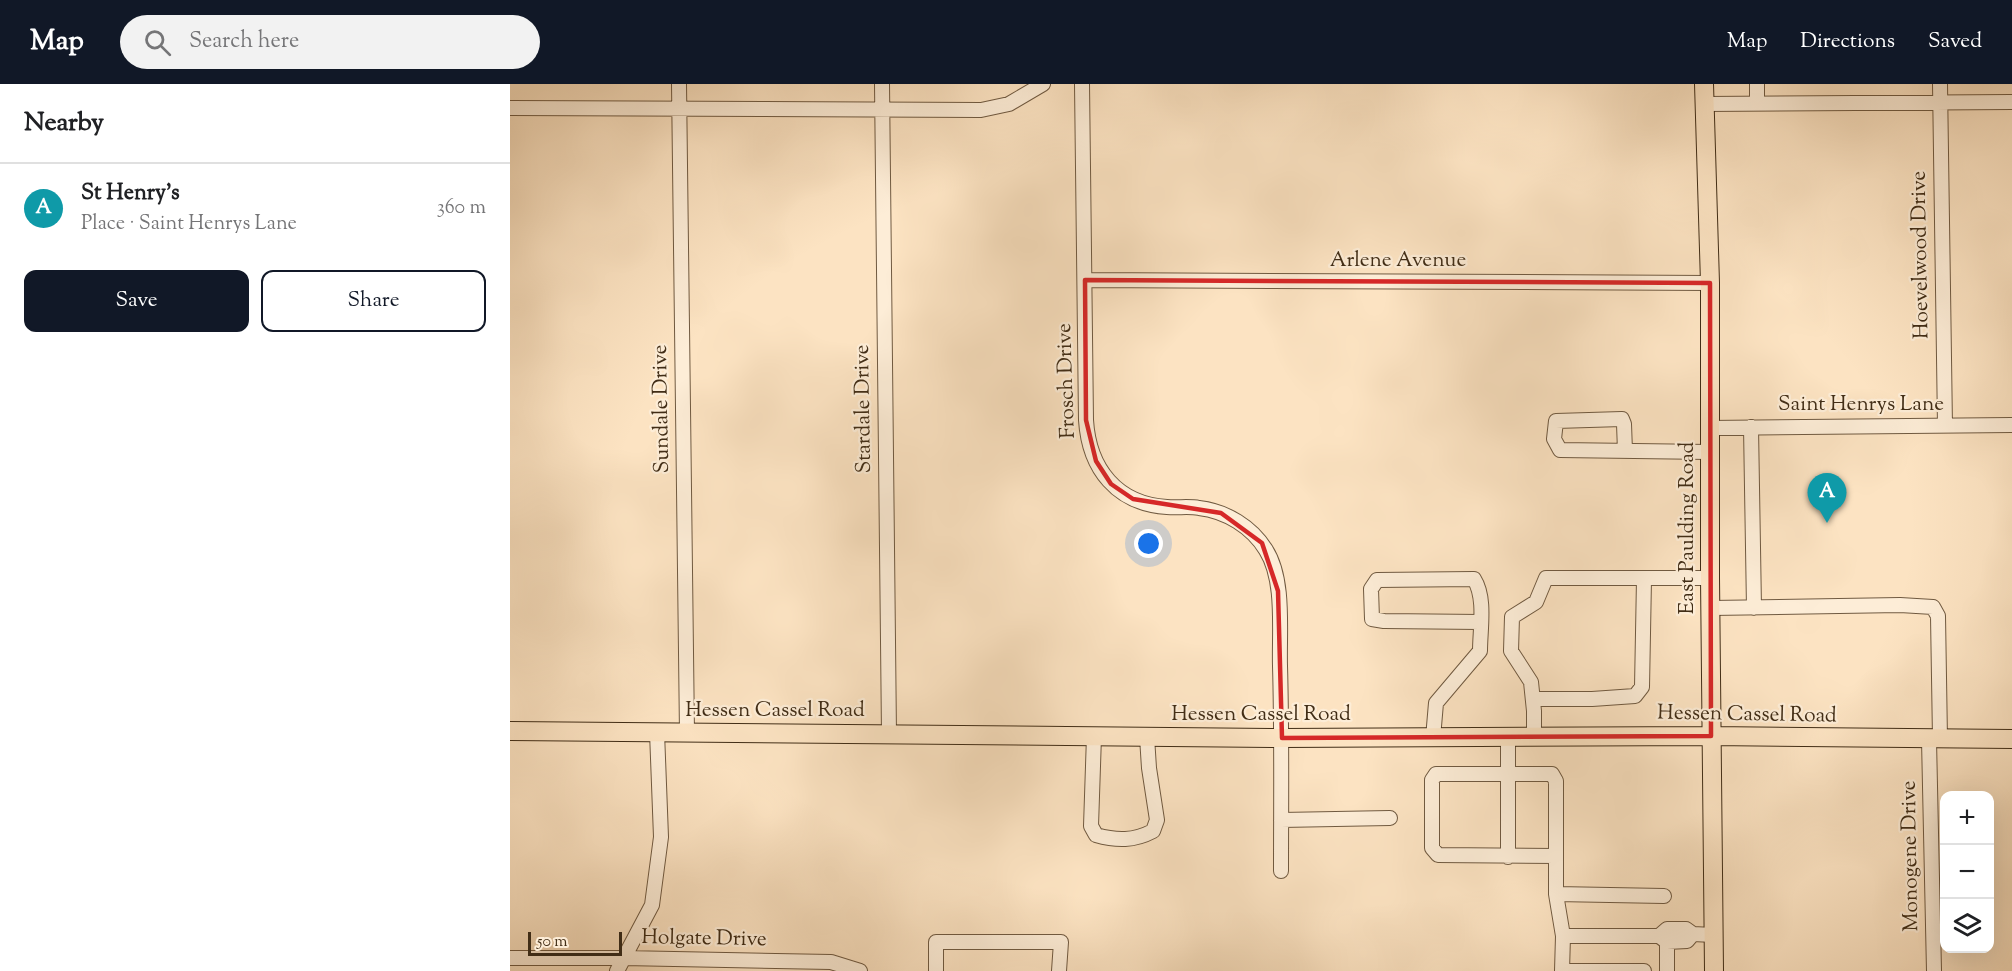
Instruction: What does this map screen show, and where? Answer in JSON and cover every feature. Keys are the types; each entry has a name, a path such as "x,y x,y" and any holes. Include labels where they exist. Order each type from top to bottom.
{"main road":[{"name":"East Paulding Road","path":"1704,84 1710,284 1709,452 1714,971"},
{"name":"Hessen Cassel Road","path":"510,731 1282,738 1711,736 2012,739"}],"street":[{"name":"Sundale Drive","path":"679,84 687,733"},
{"name":"Stardale Drive","path":"882,84 889,734"},
{"path":"510,108 990,109 1009,104 1043,84"},
{"name":"Frosch Drive","path":"1082,84 1087,427 1090,447 1111,484 1133,499 1156,506 1198,507 1221,513 1243,525 1262,543 1272,561 1278,591 1282,738 1281,871"},
{"path":"1757,84 1757,103"},
{"name":"Hoevelwood Drive","path":"1940,84 1945,426"},
{"path":"1704,104 2012,102"},
{"name":"Arlene Avenue","path":"1085,280 1710,284"},
{"path":"1625,451 1622,419 1556,421 1554,439 1560,450 1625,451 1709,452"},
{"name":"Saint Henrys Lane","path":"1709,428 2012,425"},
{"path":"1711,608 1754,608 1751,427"},
{"path":"1533,737 1531,682 1511,651 1512,616 1536,602 1546,578 1710,578"},
{"path":"1433,738 1436,703 1480,651 1480,622 1480,589 1474,579 1377,580 1371,589 1372,619 1480,622"},
{"path":"1533,699 1635,696 1642,687 1644,579"},
{"name":"Monogene Drive","path":"1754,608 1900,605 1933,607 1938,616 1934,739 1934,971"},
{"path":"620,964 652,905 661,837 657,732"},
{"path":"1094,736 1091,826 1096,835 1110,839 1138,839 1153,831 1157,820 1147,737"},
{"path":"1508,737 1508,857"},
{"path":"1556,856 1438,855 1432,848 1432,780 1436,774 1552,774 1556,782 1556,856 1556,894 1563,936 1562,971 1644,971"},
{"path":"1281,820 1390,818"},
{"path":"1556,894 1664,896"},
{"path":"1563,936 1687,941 1693,934 1713,935"},
{"path":"1663,939 1667,971"},
{"path":"936,971 936,942 1061,942 1059,971"},
{"name":"Holgate Drive","path":"510,958 620,964 776,966 831,962 860,971"}],"highlighted area":[{"path":"1085,280 1710,283 1711,736 1282,738 1278,591 1262,543 1221,513 1133,499 1111,484 1096,461 1086,420"}],"place":[{"name":"St Henry's","path":"1827,523"}]}
